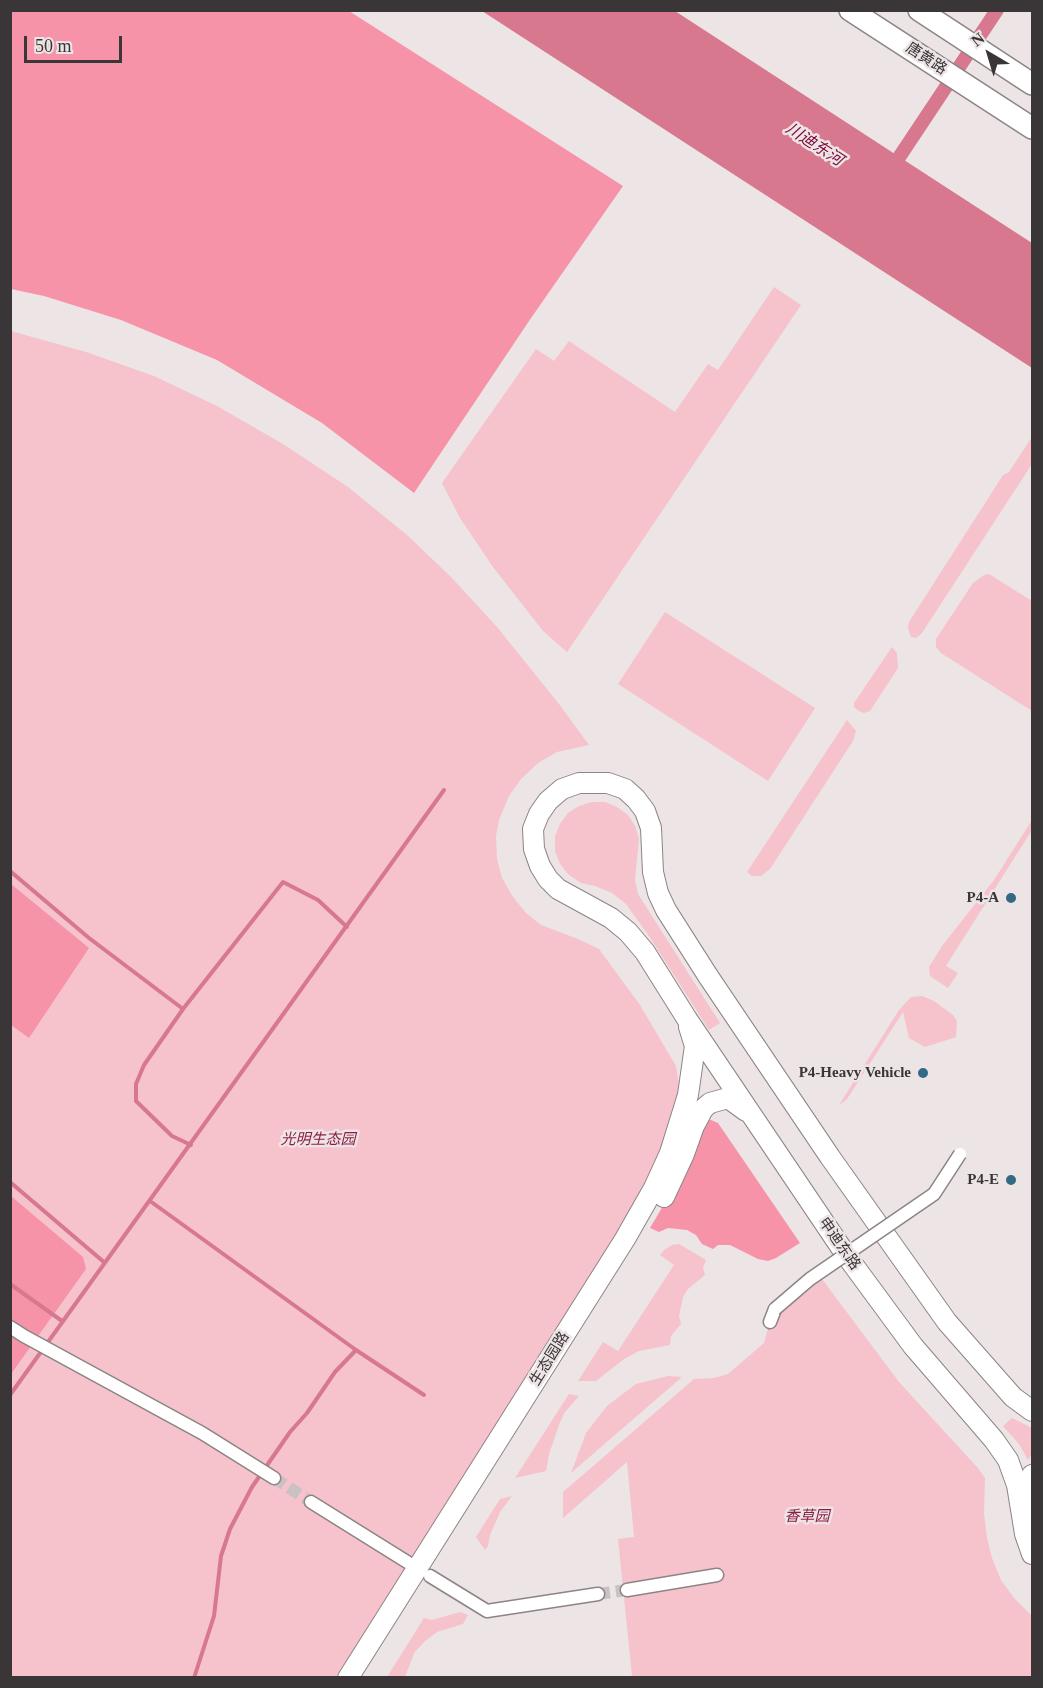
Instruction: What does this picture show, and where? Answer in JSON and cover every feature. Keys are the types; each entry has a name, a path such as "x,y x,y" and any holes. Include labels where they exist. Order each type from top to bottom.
{"main road":[{"name":"唐黄路","path":"850,10 1032,128"},
{"path":"925,14 1032,84"}],"street":[{"name":"申迪东路","path":"1025,1534 1017,1485 1008,1460 994,1440 913,1346 840,1247 687,1019 645,952 628,932 611,918 558,889 548,879 534,849 533,830 539,814 548,801 562,789 579,783 608,783 625,789 636,799 645,811 651,828 653,872 658,893 679,932 799,1113 947,1322 1013,1397 1032,1411"},
{"name":"生态园路","path":"348,1677 608,1267 654,1188 674,1143 688,1095 695,1046 687,1019"},
{"name":"生态园路","path":"359,1677 653,1217 678,1168 703,1109 710,1103 728,1098 752,1117"},
{"path":"770,1322 775,1309 810,1279 934,1194 960,1154"},
{"path":"10,1327 202,1432 274,1478"},
{"path":"1032,1475 1024,1503 1025,1534 1032,1554"},
{"path":"311,1502 412,1565"},
{"path":"627,1590 717,1575"},
{"path":"430,1576 487,1611 598,1594"}],"green space":[{"path":"774,287 801,305 567,652 543,631 493,567 460,518 442,483 536,349 554,361 569,341 675,412 708,364 718,370"},
{"name":"光明生态园","path":"11,331 86,352 154,376 217,406 283,444 348,487 407,535 451,577 497,627 589,745 557,752 538,763 521,779 509,796 499,820 496,836 497,859 502,878 526,913 541,925 599,949 640,1005 676,1066 680,1092 650,1184 339,1677 11,1678"},
{"path":"1032,437 1032,464 922,633 916,638 911,637 909,622 1003,475 1009,472"},
{"path":"989,574 1032,601 1032,711 941,653 936,647 936,639 973,583"},
{"path":"665,612 815,708 768,781 618,684"},
{"path":"892,647 897,653 898,668 870,711 864,713 859,711 854,707 854,703"},
{"path":"847,720 856,731 853,741 770,869 761,876 752,876 747,872"},
{"path":"592,802 605,802 617,807 628,815 635,826 639,839 635,880 638,894 720,1023 709,1030 626,904 612,893 581,883 569,875 560,864 555,851 555,836 560,824 568,813"},
{"path":"1032,820 1032,830 946,966 958,973 948,988 930,976 929,967 942,946 994,880"},
{"path":"922,996 934,1001 953,1015 957,1021 956,1037 925,1047 909,1038 903,1012 847,1099 839,1105 899,1010 911,997"},
{"path":"679,1244 706,1260 703,1268 705,1275 688,1289 683,1297 679,1316 681,1324 671,1336 670,1345 639,1351 624,1359 596,1381 578,1381 603,1342 618,1351 674,1265 660,1255 672,1245"},
{"name":"香草园","path":"822,1279 899,1382 985,1478 984,1514 992,1558 1001,1580 1014,1598 1032,1616 1032,1677 621,1677 632,1676 618,1539 634,1537 627,1462 563,1518 563,1492 694,1379 714,1378 728,1374 764,1343 770,1322"},
{"path":"668,1376 682,1377 571,1473 586,1433 607,1406 636,1384"},
{"path":"569,1394 579,1396 565,1412 560,1422 546,1471 515,1478"},
{"path":"1012,1418 1032,1428 1032,1454 1028,1460 1019,1444 1003,1426"},
{"path":"512,1496 500,1512 485,1550 476,1537 500,1499"},
{"path":"460,1612 468,1615 463,1624 437,1632 424,1642 414,1653 405,1677 387,1677 424,1618 432,1620"}],"shaded area":[{"path":"11,10 349,11 623,186 414,493 322,423 217,360 121,320 44,296 11,289"},
{"path":"11,884 89,948 29,1038 11,1025"},
{"path":"701,1120 718,1123 800,1243 768,1261 758,1259 730,1245 718,1245 713,1249 702,1244 696,1235 687,1230 668,1228 659,1232 650,1228 670,1194"},
{"path":"11,1196 83,1257 86,1269 11,1374"}],"water":[{"name":"川迪东河","path":"482,11 675,11 1032,243 1032,368"}],"waterway":[{"path":"890,171 997,10"},
{"path":"10,1395 444,790"},
{"path":"10,871 89,938 183,1009"},
{"path":"191,1145 172,1136 136,1101 136,1084 144,1065 183,1009 283,882 318,900 347,927"},
{"path":"10,1182 105,1263"},
{"path":"150,1201 356,1350 424,1395"},
{"path":"10,1284 62,1321"},
{"path":"194,1678 214,1616 221,1556 230,1529 252,1487 290,1432 307,1413 335,1372 356,1350"}],"tunnel":[{"path":"274,1478 311,1502"},
{"path":"598,1594 627,1590"}],"place":[{"name":"P4-A","path":"1011,898"},
{"name":"P4-Heavy Vehicle","path":"923,1073"},
{"name":"P4-E","path":"1011,1180"}]}
